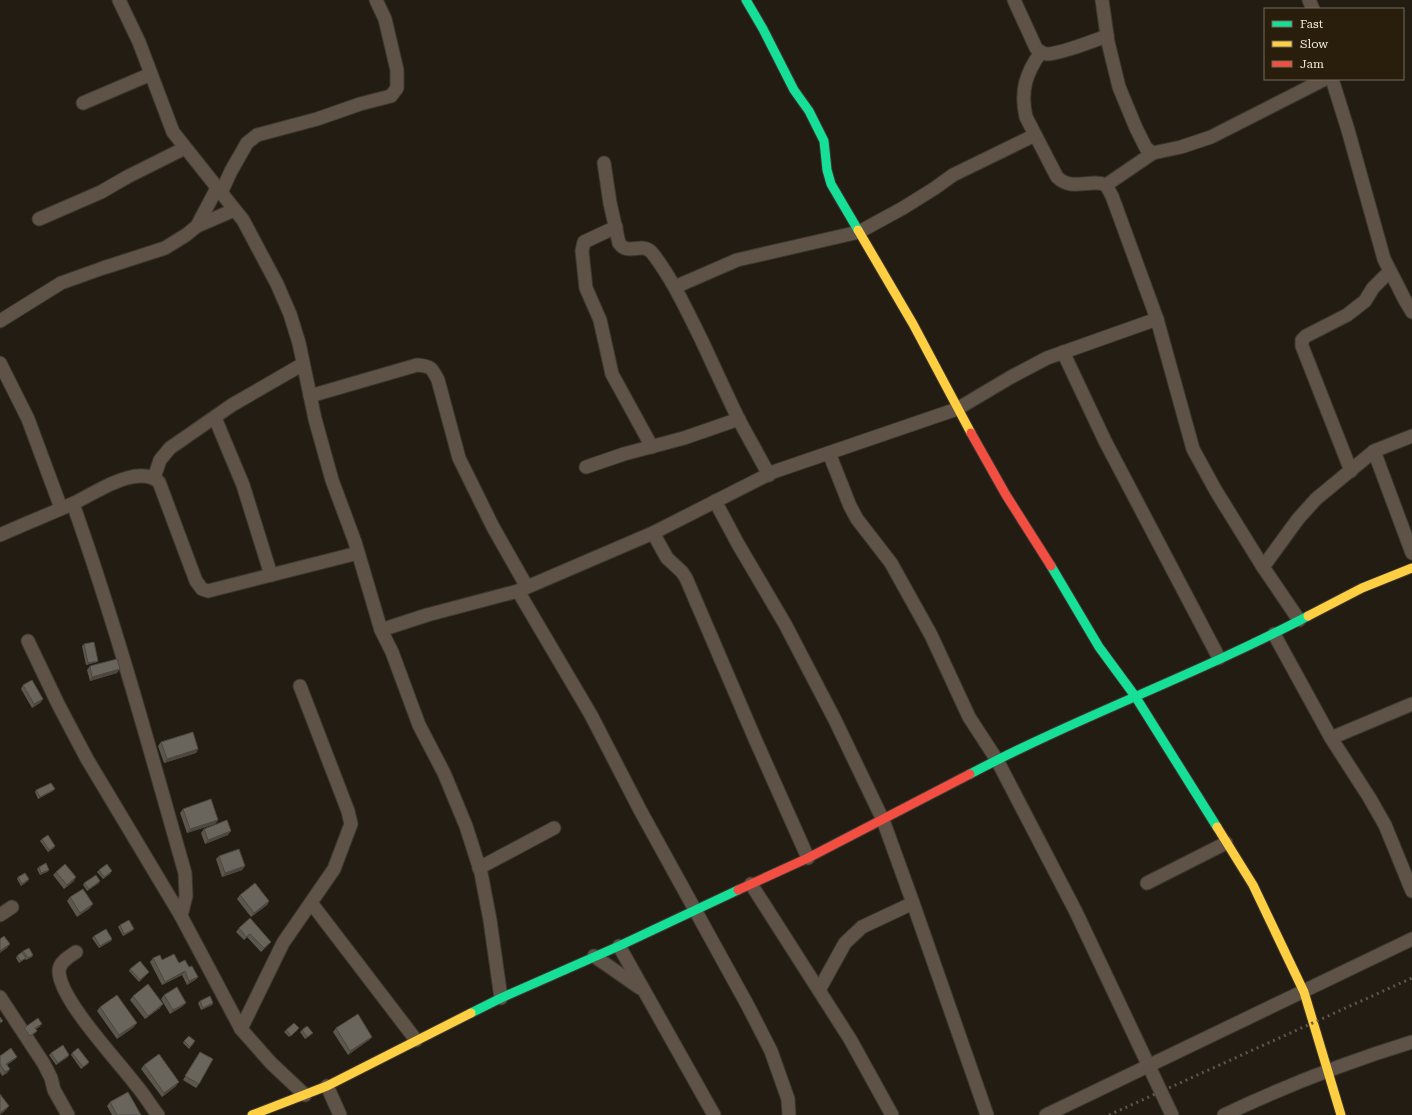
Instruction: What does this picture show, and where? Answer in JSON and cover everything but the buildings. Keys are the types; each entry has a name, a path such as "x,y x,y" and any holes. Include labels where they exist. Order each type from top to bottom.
{"street":[{"path":"119,0 140,42 173,132 243,220 277,284 295,328 314,419 332,480 358,553 381,630 392,652 419,725 444,772 466,826 479,868 490,920 501,998"},
{"path":"197,226 247,143 257,135 294,126 360,104 391,96 397,88 397,70 384,19 376,0"},
{"path":"746,0 763,29 794,90 809,111 824,141 827,170 831,184 913,324 957,408 1006,495 1100,647 1135,696 1253,885 1304,992 1341,1115"},
{"path":"1014,0 1036,48 1045,54 1054,53 1107,36"},
{"path":"1102,0 1107,36 1119,87 1146,148 1153,153"},
{"path":"1041,52 1031,66 1025,85 1024,110 1026,118 1057,177 1062,182 1077,185 1087,185 1097,182 1106,185 1112,196 1156,318 1193,449 1216,491 1263,567 1299,620"},
{"path":"83,102 151,74"},
{"path":"1106,185 1153,153 1181,148 1211,137 1323,80"},
{"path":"1332,80 1384,259 1412,312"},
{"path":"675,287 737,260 859,232 903,208 954,176 1035,135"},
{"path":"39,219 100,192 185,148"},
{"path":"604,163 610,203 619,243 622,248 627,250 646,248 652,252 675,287 739,419 769,474"},
{"path":"0,320 61,284 103,268 165,248 197,226 234,210"},
{"path":"616,227 584,242 582,251 586,288 600,320 612,374 652,447"},
{"path":"1351,470 1302,340 1306,336 1347,315 1365,301 1373,288 1390,271"},
{"path":"381,630 427,615 523,589 652,533 769,474 957,408 1047,358 1156,318"},
{"path":"1063,352 1105,441 1219,658"},
{"path":"0,362 90,552 185,873 186,896 181,916"},
{"path":"154,478 160,460 170,448 232,405 303,364"},
{"path":"310,396 417,365 427,366 433,370 438,380 459,458 523,589 770,1051 788,1099 789,1115"},
{"path":"215,418 243,485 271,575"},
{"path":"586,466 684,438 739,419"},
{"path":"1263,567 1298,519 1316,500 1374,451 1412,436"},
{"path":"1374,451 1412,553"},
{"path":"829,453 850,506 857,519 891,563 930,635 969,717 997,760 1076,912 1172,1115"},
{"path":"0,535 67,506 111,484 128,478 148,476 159,482 196,581 202,589 208,591 358,553"},
{"path":"715,501 789,630 835,720 883,820 914,903 987,1115"},
{"path":"652,533 667,558 682,572 686,578 808,858"},
{"path":"252,1115 327,1086 501,998 619,946 695,909 808,858 997,760 1274,634 1362,588 1412,568"},
{"path":"1274,634 1331,738 1385,825 1412,891"},
{"path":"28,641 58,704 87,759 181,916 240,1028 271,1062 305,1095"},
{"path":"240,1028 284,943 334,870 350,824 348,811 300,686"},
{"path":"1331,738 1412,704"},
{"path":"479,868 554,828"},
{"path":"1147,883 1226,843"},
{"path":"752,884 850,1040 892,1115"},
{"path":"819,990 845,943 862,927 914,903"},
{"path":"312,904 416,1040"},
{"path":"0,915 12,907"},
{"path":"1046,1115 1412,939"},
{"path":"619,946 714,1115"},
{"path":"76,952 64,961 58,970 60,981 77,1012 137,1085 158,1115"},
{"path":"594,956 643,989"},
{"path":"0,998 44,1064 51,1078 54,1090 68,1115"},
{"path":"1224,1115 1268,1094 1327,1070 1412,1042"},
{"path":"327,1086 340,1115"}],"railway":[{"path":"1109,1115 1412,978"}],"traffic: fast":[{"path":"746,0 763,29 794,90 809,111 824,141 827,170 831,184 858,230"},
{"path":"1051,566 1099,647 1135,696 1217,827"},
{"path":"970,774 1054,733 1224,657 1308,616"},
{"path":"471,1013 738,890"}],"traffic: slow":[{"path":"858,230 913,324 971,433"},
{"path":"1308,616 1362,588 1412,568"},
{"path":"1217,827 1253,885 1304,992 1341,1115"},
{"path":"252,1115 327,1086 471,1013"}],"traffic: jam":[{"path":"971,433 1006,495 1051,566"},
{"path":"738,890 808,858 970,774"}]}
